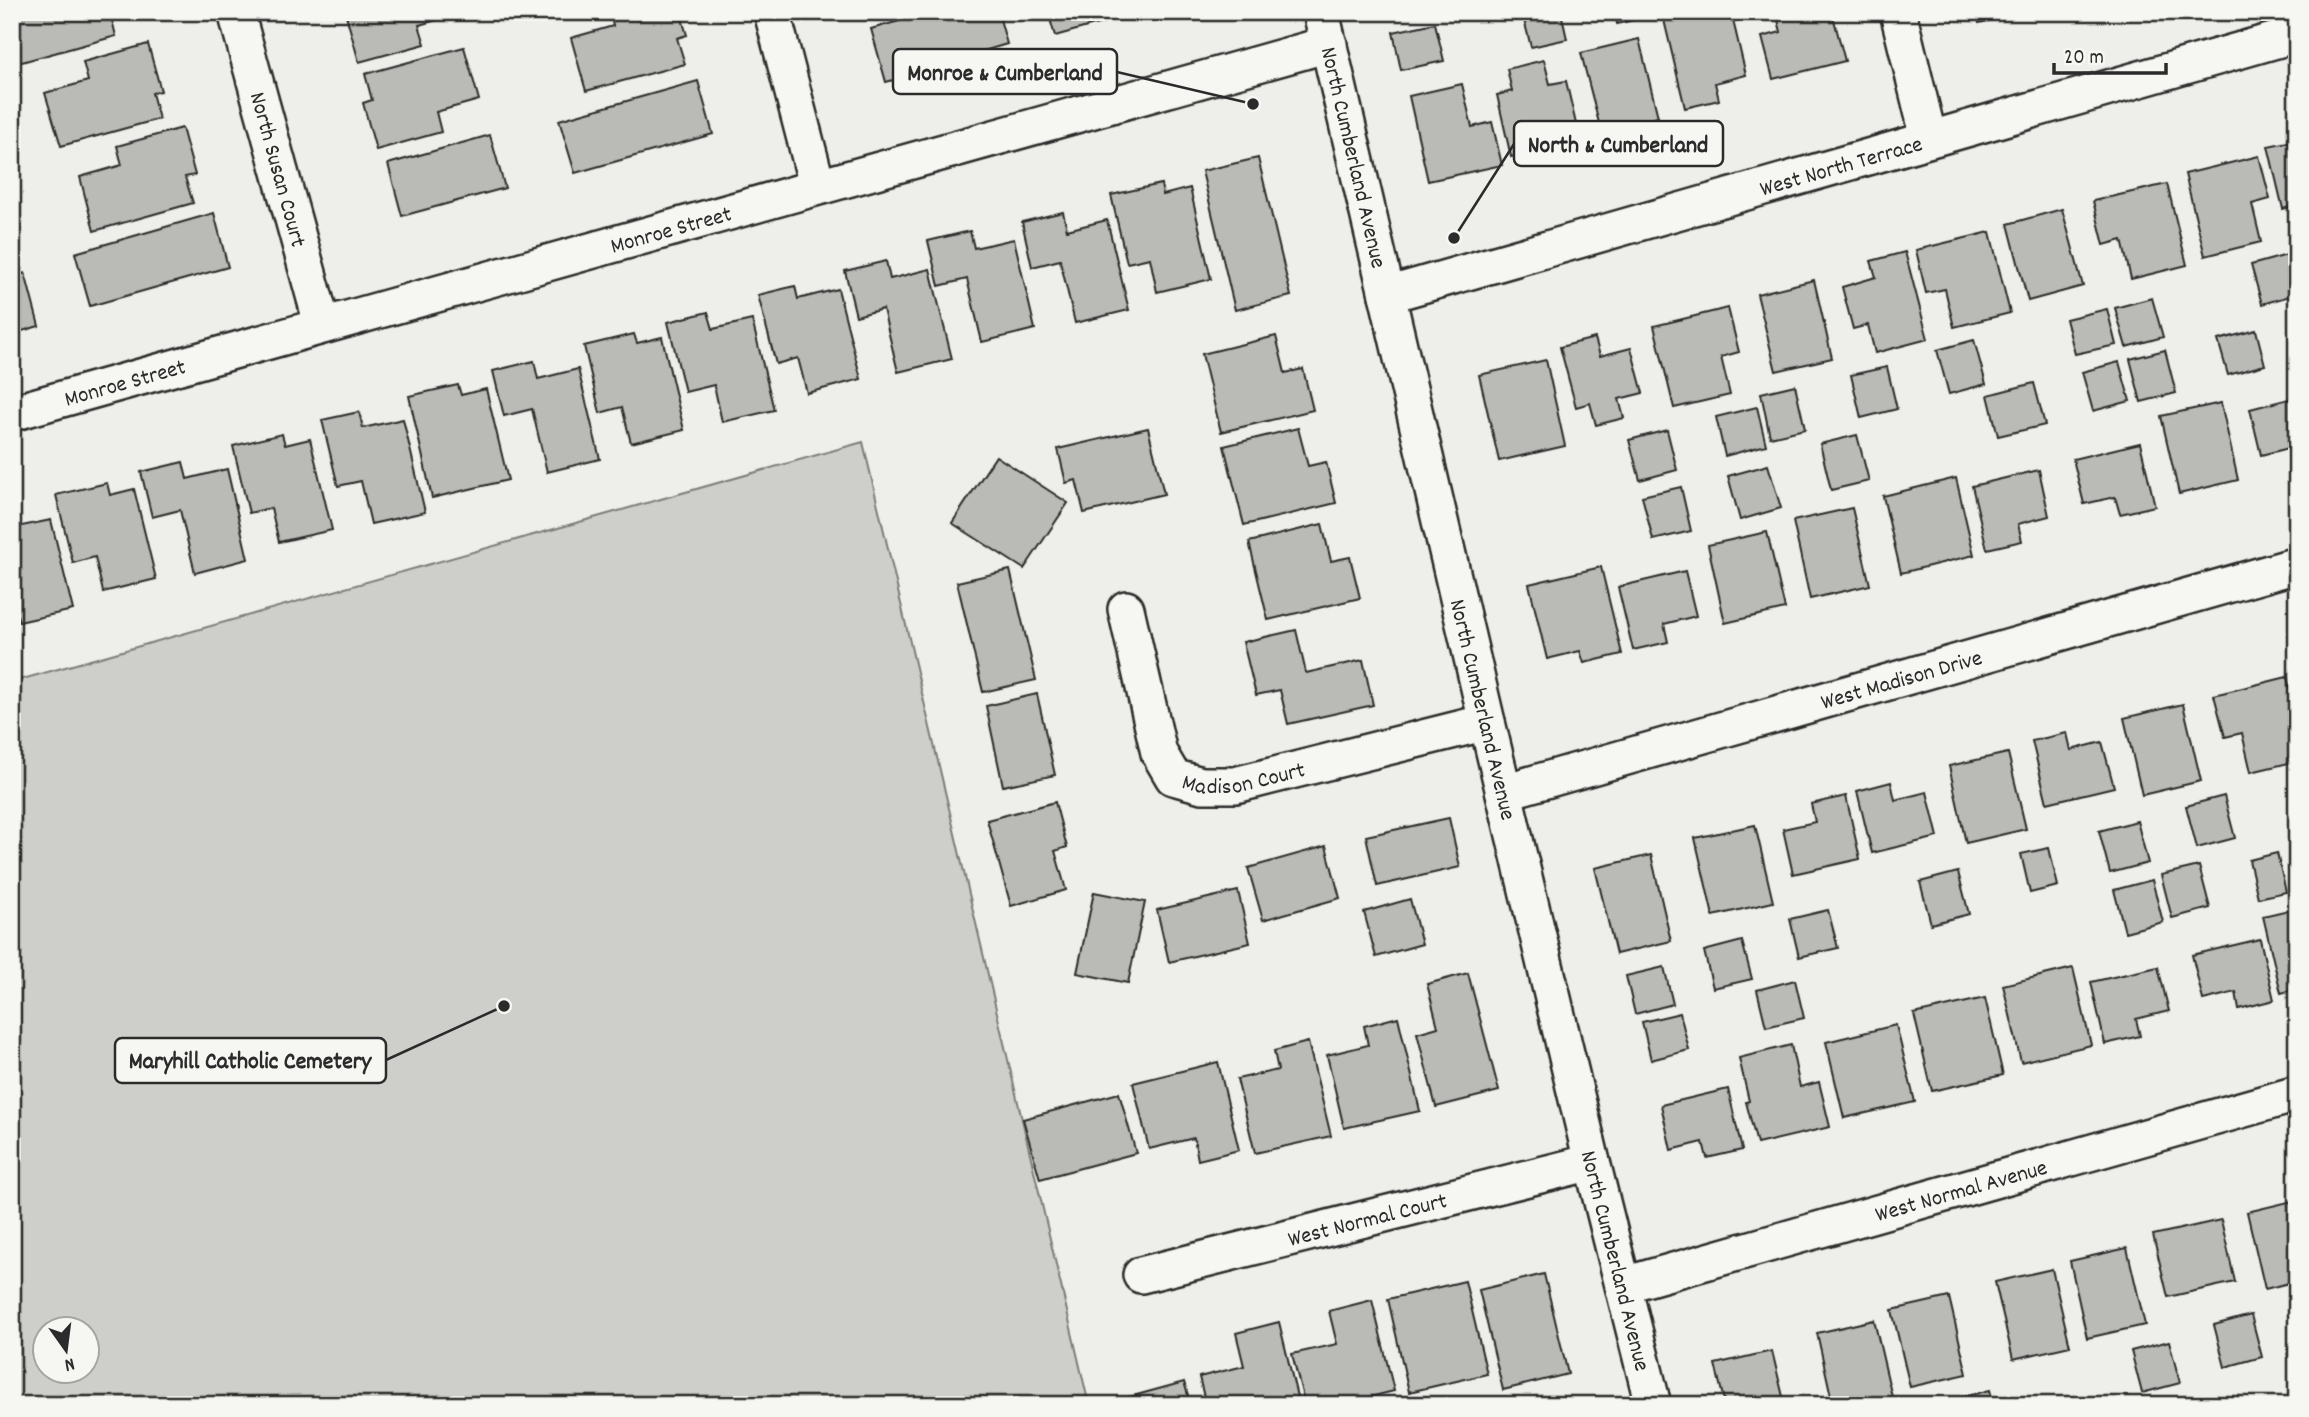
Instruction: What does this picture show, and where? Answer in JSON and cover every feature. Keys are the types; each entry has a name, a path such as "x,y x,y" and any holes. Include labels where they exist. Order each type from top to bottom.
{"street":[{"name":"North Susan Court","path":"236,12 322,324"},
{"path":"772,12 817,185"},
{"path":"1898,12 1928,139"},
{"name":"Monroe Street","path":"12,413 817,185 1325,28"},
{"name":"North Cumberland Avenue","path":"1325,28 1487,722 1653,1405"},
{"name":"West North Terrace","path":"1387,295 2297,34"},
{"name":"West Madison Drive","path":"1504,792 2297,565"},
{"name":"Madison Court","path":"1126,609 1159,753 1173,776 1202,785 1235,785 1487,722"},
{"name":"West Normal Avenue","path":"1624,1285 2297,1094"},
{"name":"West Normal Court","path":"1141,1275 1592,1162"}],"shaded area":[{"path":"863,442 1089,1405 12,1405 12,682"}],"building":[{"path":"12,12 110,12 116,36 18,63 12,41"},
{"path":"356,12 462,13 419,25 425,44 359,62 346,15"},
{"path":"610,12 680,12 687,35 677,38 685,64 586,91 571,38 613,26"},
{"path":"931,12 998,12 1007,44 970,55 971,59 886,82 871,29"},
{"path":"1048,12 1141,12 1055,36"},
{"path":"1522,12 1561,12 1567,39 1531,47"},
{"path":"1615,12 1648,12 1649,16 1617,24"},
{"path":"1695,12 1731,12 1746,75 1715,83 1719,100 1685,108 1664,20"},
{"path":"1776,12 1832,12 1845,61 1773,79 1762,37 1781,32"},
{"path":"1977,12 2026,12 1979,23"},
{"path":"1435,23 1444,61 1401,70 1393,32"},
{"path":"1639,39 1658,117 1601,131 1581,53"},
{"path":"148,44 161,91 152,93 159,119 61,146 45,93 88,81 83,62"},
{"path":"464,47 479,100 436,112 441,132 376,150 363,103 372,100 365,74"},
{"path":"1544,60 1550,84 1566,81 1576,124 1544,132 1548,149 1511,157 1497,95 1512,91 1507,69"},
{"path":"698,81 713,134 575,173 559,120"},
{"path":"1462,84 1472,127 1492,122 1502,165 1428,181 1409,96"},
{"path":"182,128 195,175 185,177 193,203 94,231 80,177 122,165 117,146"},
{"path":"490,135 505,188 402,216 388,164"},
{"path":"2297,140 2297,205 2283,209 2268,146"},
{"path":"2259,156 2270,199 2252,204 2261,242 2205,256 2185,174"},
{"path":"1258,158 1291,296 1235,310 1202,171"},
{"path":"1161,184 1163,195 1190,188 1211,279 1157,292 1150,258 1127,263 1111,195"},
{"path":"2167,184 2187,265 2131,279 2122,240 2104,245 2093,201"},
{"path":"2062,209 2083,286 2028,301 2008,224"},
{"path":"1063,212 1067,230 1107,220 1129,310 1075,323 1060,260 1032,267 1022,222"},
{"path":"214,213 228,267 90,306 75,253"},
{"path":"970,231 974,248 1014,239 1035,329 982,342 967,279 939,286 928,241"},
{"path":"1990,232 2010,313 1954,327 1945,289 1926,293 1916,250"},
{"path":"1905,252 1928,339 1875,353 1868,325 1853,329 1842,287 1876,277 1871,261"},
{"path":"2287,255 2297,294 2262,304 2251,265"},
{"path":"886,261 890,279 930,269 952,359 898,372 883,309 856,316 845,271"},
{"path":"25,273 39,326 12,334 12,277"},
{"path":"1814,280 1832,358 1776,371 1757,294"},
{"path":"795,286 798,299 838,289 861,379 807,393 798,358 776,364 758,295"},
{"path":"2152,298 2163,337 2126,347 2115,308"},
{"path":"1728,308 1739,352 1721,357 1730,395 1674,408 1654,326"},
{"path":"2107,309 2116,345 2075,354 2066,319"},
{"path":"708,312 713,329 752,320 774,410 722,422 714,385 685,392 668,322"},
{"path":"2256,330 2265,365 2228,375 2218,340"},
{"path":"634,334 637,343 662,337 684,430 631,443 622,407 600,413 584,346"},
{"path":"1276,336 1285,373 1303,369 1313,410 1221,432 1202,354"},
{"path":"1595,338 1600,356 1631,348 1643,393 1619,399 1624,418 1596,425 1590,403 1576,407 1560,347"},
{"path":"1974,340 1986,384 1949,394 1937,350"},
{"path":"2165,350 2176,393 2141,402 2130,359"},
{"path":"1546,360 1565,446 1499,461 1479,375"},
{"path":"534,361 538,379 578,369 600,459 547,472 532,409 504,416 493,371"},
{"path":"2119,362 2130,401 2093,411 2082,372"},
{"path":"1887,367 1897,409 1861,418 1851,375"},
{"path":"2034,383 2045,425 1998,436 1988,395"},
{"path":"458,385 461,395 486,389 508,480 432,498 409,396"},
{"path":"1795,385 1805,429 1770,437 1761,393"},
{"path":"2297,397 2297,463 2293,447 2261,455 2250,409"},
{"path":"2221,403 2238,480 2179,494 2161,416"},
{"path":"1757,407 1766,445 1725,456 1716,417"},
{"path":"359,412 363,428 403,419 425,512 371,524 361,481 338,486 322,420"},
{"path":"1148,428 1164,494 1084,513 1076,480 1066,483 1058,449"},
{"path":"1298,428 1308,466 1326,462 1336,503 1244,525 1224,446"},
{"path":"1667,430 1677,470 1640,480 1629,440"},
{"path":"282,434 285,445 310,439 332,530 279,542 271,508 249,513 233,446"},
{"path":"1857,435 1869,481 1831,490 1820,444"},
{"path":"2140,443 2155,506 2120,514 2115,497 2084,504 2073,459"},
{"path":"996,456 1068,503 1024,569 952,523"},
{"path":"183,462 187,479 227,469 248,559 195,573 180,510 152,517 141,472"},
{"path":"1768,465 1781,508 1740,520 1728,476"},
{"path":"2039,470 2049,516 2018,524 2022,541 1987,549 1972,486"},
{"path":"1956,478 1974,555 1901,573 1883,496"},
{"path":"107,483 110,495 134,489 156,579 103,592 95,557 73,563 56,495"},
{"path":"1681,487 1691,531 1653,540 1642,496"},
{"path":"1852,508 1870,585 1810,599 1793,521"},
{"path":"51,520 73,610 19,622 12,594 12,528"},
{"path":"1322,524 1331,561 1350,557 1360,598 1268,620 1249,542"},
{"path":"1767,532 1785,609 1725,623 1708,545"},
{"path":"1601,567 1622,654 1584,663 1580,651 1547,659 1529,584"},
{"path":"1010,570 1036,680 983,692 957,582"},
{"path":"1685,571 1696,616 1664,624 1668,642 1633,650 1618,587"},
{"path":"1296,630 1306,673 1363,660 1373,705 1288,724 1280,690 1256,695 1243,642"},
{"path":"2287,677 2297,719 2297,761 2251,772 2242,733 2225,737 2214,695"},
{"path":"1037,694 1055,775 1003,786 986,706"},
{"path":"2183,704 2201,781 2142,795 2124,718"},
{"path":"2067,733 2071,750 2102,742 2114,787 2047,803 2032,741"},
{"path":"2008,753 2026,829 1966,843 1949,766"},
{"path":"1891,782 1895,800 1927,792 1938,837 1872,853 1857,791"},
{"path":"1846,796 1860,859 1793,874 1783,829 1815,822 1811,804"},
{"path":"2224,796 2235,838 2197,848 2186,806"},
{"path":"1055,802 1067,847 1055,851 1066,890 1011,906 987,820"},
{"path":"1449,818 1460,867 1377,886 1366,836"},
{"path":"2137,821 2148,863 2110,873 2099,831"},
{"path":"1755,825 1773,902 1713,916 1695,838"},
{"path":"1326,846 1340,898 1263,920 1248,868"},
{"path":"2049,848 2058,886 2030,893 2021,854"},
{"path":"2277,853 2286,892 2258,898 2249,860"},
{"path":"1651,855 1671,941 1616,954 1595,868"},
{"path":"2199,866 2210,908 2172,918 2161,875"},
{"path":"1958,872 1969,914 1931,924 1920,882"},
{"path":"2152,880 2163,922 2125,932 2114,890"},
{"path":"1238,891 1250,943 1169,962 1157,910"},
{"path":"1094,892 1145,902 1128,983 1077,973"},
{"path":"1410,899 1422,944 1376,957 1364,912"},
{"path":"2297,908 2297,989 2281,993 2263,916"},
{"path":"1828,910 1838,948 1799,957 1790,919"},
{"path":"2260,939 2274,1000 2239,1009 2236,992 2203,1000 2192,955"},
{"path":"1742,941 1752,979 1713,988 1704,951"},
{"path":"1664,967 1673,1004 1635,1014 1626,976"},
{"path":"2158,967 2169,1011 2136,1019 2140,1036 2105,1044 2091,982"},
{"path":"2073,968 2091,1045 2021,1062 2003,985"},
{"path":"1468,973 1499,1091 1436,1107 1417,1033 1438,1027 1427,984"},
{"path":"1795,980 1804,1018 1766,1027 1757,990"},
{"path":"1985,998 2003,1075 1932,1091 1914,1014"},
{"path":"1680,1013 1689,1050 1651,1060 1642,1022"},
{"path":"1398,1017 1420,1111 1344,1128 1327,1055 1368,1045 1364,1026"},
{"path":"1896,1025 1915,1102 1844,1118 1826,1042"},
{"path":"1308,1042 1331,1136 1255,1153 1237,1079 1278,1070 1274,1051"},
{"path":"1791,1045 1800,1087 1819,1082 1830,1127 1757,1144 1746,1102 1749,1101 1739,1058"},
{"path":"1218,1062 1239,1150 1198,1160 1194,1138 1149,1149 1133,1083"},
{"path":"1728,1089 1742,1150 1707,1158 1703,1142 1671,1150 1661,1105"},
{"path":"1119,1093 1136,1153 1040,1179 1023,1119"},
{"path":"2297,1200 2297,1281 2265,1289 2247,1212"},
{"path":"2221,1220 2235,1282 2168,1297 2153,1235"},
{"path":"2127,1248 2145,1325 2087,1338 2070,1261"},
{"path":"2052,1269 2070,1346 2013,1359 1995,1282"},
{"path":"1544,1274 1568,1374 1503,1390 1479,1290"},
{"path":"1465,1281 1487,1374 1409,1392 1388,1299"},
{"path":"1949,1297 1967,1374 1910,1387 1892,1310"},
{"path":"1372,1300 1394,1391 1338,1405 1305,1405 1292,1354 1337,1344 1329,1311"},
{"path":"2251,1315 2262,1357 2225,1367 2214,1325"},
{"path":"1874,1320 1892,1397 1856,1405 1833,1405 1817,1333"},
{"path":"1279,1322 1299,1405 1206,1405 1199,1377 1244,1366 1236,1333"},
{"path":"2169,1341 2180,1383 2142,1393 2131,1351"},
{"path":"1772,1351 1785,1405 1725,1405 1715,1364"},
{"path":"1184,1382 1191,1405 1100,1405"},
{"path":"1990,1390 1994,1405 1953,1405 1952,1400"}],"place":[{"name":"Monroe & Cumberland","path":"1253,104"},
{"name":"North & Cumberland","path":"1454,238"},
{"name":"Maryhill Catholic Cemetery","path":"504,1006"}]}
